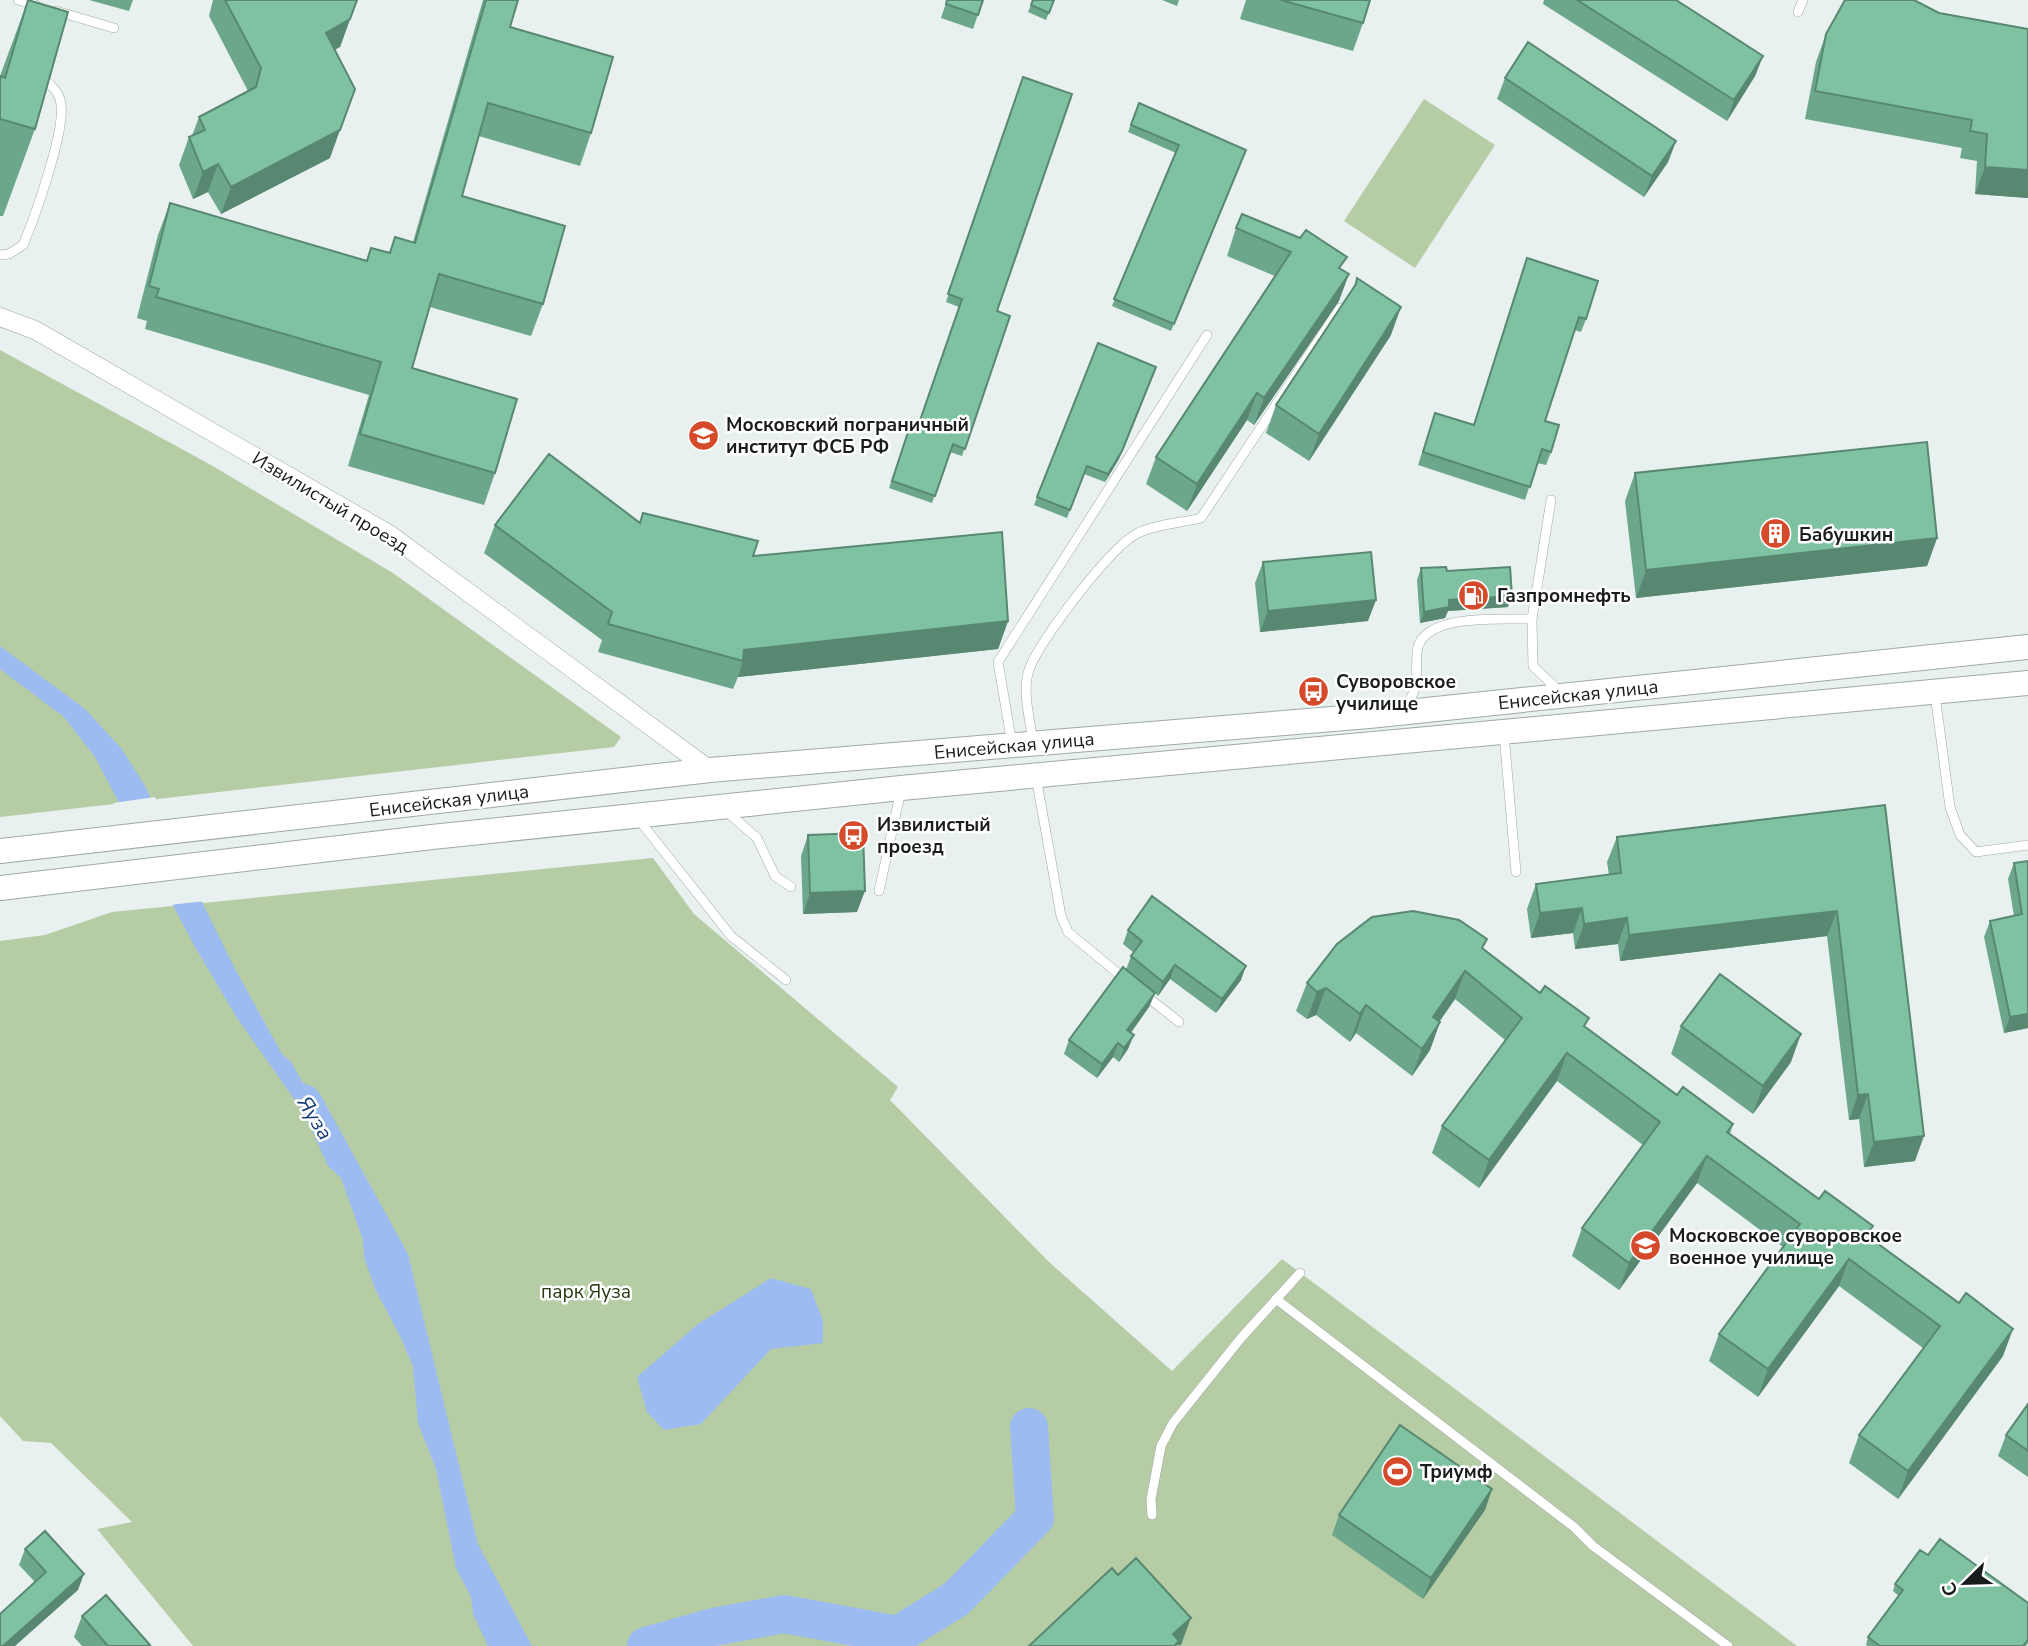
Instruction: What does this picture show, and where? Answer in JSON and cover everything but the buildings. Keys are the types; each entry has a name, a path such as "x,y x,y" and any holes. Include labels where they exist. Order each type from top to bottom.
{"main road":[{"name":"Енисейская улица","path":"0,851 709,770 1400,713 2028,647"},
{"name":"Енисейская улица","path":"0,888 901,788 1504,734 2028,683"}],"street":[{"name":"Извилистый проезд","path":"0,317 35,330 389,534 709,770"}],"lane":[{"path":"18,0 114,28"},
{"path":"1798,12 1803,0"},
{"path":"0,255 9,254 23,245 61,125 61,103 53,86 31,71"},
{"path":"1023,745 1029,668 1104,561 1137,533 1201,518 1340,308"},
{"path":"1023,745 998,662 1207,335"},
{"path":"1550,500 1532,619 1533,666 1563,696"},
{"path":"1400,713 1416,691 1417,649 1422,636 1444,623 1532,619"},
{"path":"1935,692 1950,807 1960,835 1976,852 2028,845"},
{"path":"1504,734 1516,872"},
{"path":"1036,775 1061,916 1068,932 1179,1022"},
{"path":"879,891 901,788"},
{"path":"721,807 757,838 775,876 791,887"},
{"path":"635,816 731,936 786,980"},
{"path":"1152,1515 1151,1499 1161,1446 1173,1423 1241,1338 1300,1273"},
{"path":"1276,1298 1574,1527 1593,1546 1728,1646"}],"green space":[{"path":"1424,99 1495,145 1415,268 1344,221"},
{"path":"0,350 211,465 393,573 621,737 614,747 0,817"},
{"name":"парк Яуза","path":"653,858 694,914 898,1087 890,1100 1049,1262 1172,1371 1282,1259 1797,1646 193,1646 97,1529 132,1522 51,1443 23,1441 0,1416 0,941 45,935 112,912"}],"water":[{"name":"Яуза","path":"0,646 85,709 121,748 145,786 234,967 282,1054 291,1062 303,1083 314,1087 320,1094 408,1254 478,1544 532,1646 488,1646 473,1614 471,1597 456,1568 436,1469 418,1423 413,1367 376,1291 364,1258 363,1240 341,1178 328,1166 304,1113 237,1018 195,947 95,757 64,717 0,669"},
{"path":"771,1278 811,1289 823,1321 823,1343 771,1349 701,1424 664,1430 647,1412 637,1377 698,1324"}],"pier":[{"path":"155,797 207,901 168,905 113,803"}],"waterway":[{"path":"646,1646 713,1627 784,1614 898,1635 956,1599 1035,1518 1029,1427"}],"place":[{"name":"Московский пограничный институт ФСБ РФ","path":"703,435"},
{"name":"Бабушкин","path":"1776,534"},
{"name":"Газпромнефть","path":"1474,595"},
{"name":"Суворовское училище","path":"1313,692"},
{"name":"Извилистый проезд","path":"854,835"},
{"name":"Московское суворовское военное училище","path":"1646,1246"},
{"name":"Триумф","path":"1397,1471"}]}
